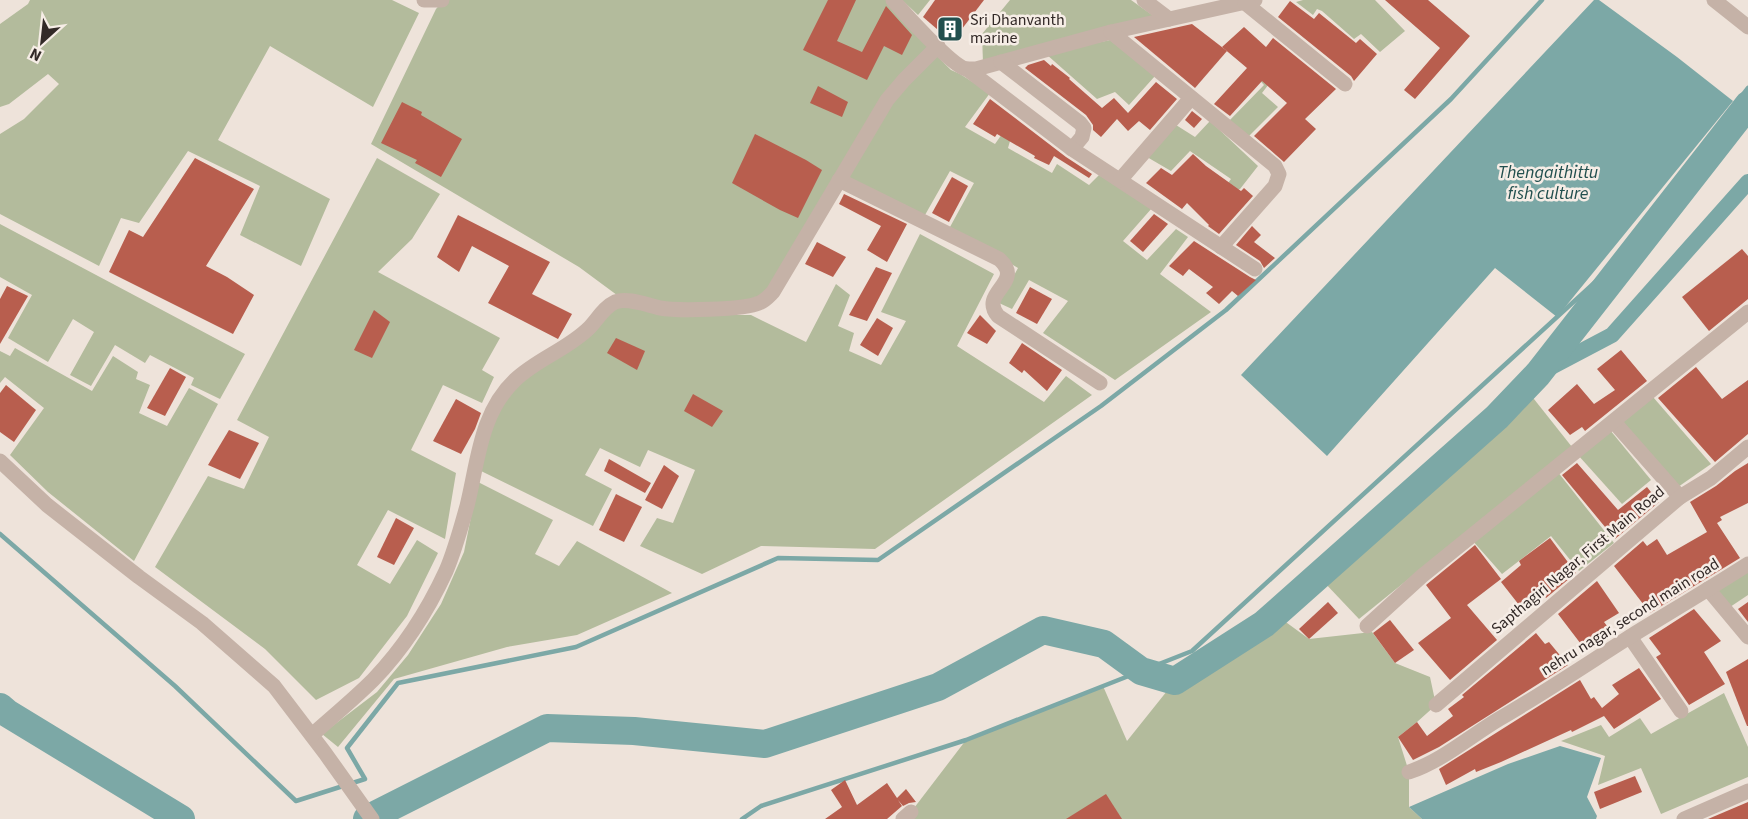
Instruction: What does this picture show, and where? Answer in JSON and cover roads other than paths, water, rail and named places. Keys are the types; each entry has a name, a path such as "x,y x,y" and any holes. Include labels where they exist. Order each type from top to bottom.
{"street":[{"path":"424,0 441,0"},
{"path":"893,0 954,62 967,69 1072,149 1255,269"},
{"path":"1144,0 1169,19"},
{"path":"1714,0 1748,27"},
{"path":"967,69 976,69 1111,32 1250,2 1345,84"},
{"path":"1111,32 1275,166 1279,174 1275,186 1221,247"},
{"path":"312,735 373,680 400,648 433,599 454,550 467,506 481,440 490,416 513,381 581,334 615,302 625,301 679,309 747,307 761,302 773,292 887,100 938,46"},
{"path":"1001,62 1080,123 1084,128 1083,133 1072,149"},
{"path":"1120,180 1191,98"},
{"path":"839,180 999,259 1008,272 992,303 992,309 998,316 1100,383"},
{"path":"1367,626 1422,576 1748,312"},
{"path":"1614,422 1680,497"},
{"name":"Sapthagiri Nagar, First Main Road","path":"1436,705 1680,497 1711,478 1748,447"},
{"path":"0,461 47,505 202,623 274,686 372,819"},
{"name":"nehru nagar, second main road","path":"1409,772 1454,750 1490,725 1748,564"},
{"path":"1708,589 1748,637"},
{"path":"1630,637 1681,711"},
{"path":"1684,819 1748,791"}],"water":[{"name":"Thengaithittu fish culture","path":"1594,0 1599,0 1733,101 1557,317 1495,268 1327,456 1241,375"},
{"path":"1560,746 1601,758 1587,797 1597,816 1596,819 1422,819 1409,807 1508,764"}],"waterway":[{"path":"0,534 175,686 296,801 365,779 347,748 398,683 576,647 778,558 878,560 1101,406 1226,310 1451,99 1542,0"},
{"path":"742,819 761,806 966,740 1192,651 1604,274 1748,88"},
{"path":"367,819 547,728 634,731 765,744 938,687 1043,630 1104,644 1141,671 1175,681 1264,624 1497,417 1538,374 1748,105"},
{"path":"1538,374 1612,335 1748,182"},
{"path":"0,707 181,819"}],"place":[{"name":"Sri Dhanvanth marine","path":"950,29"}]}
